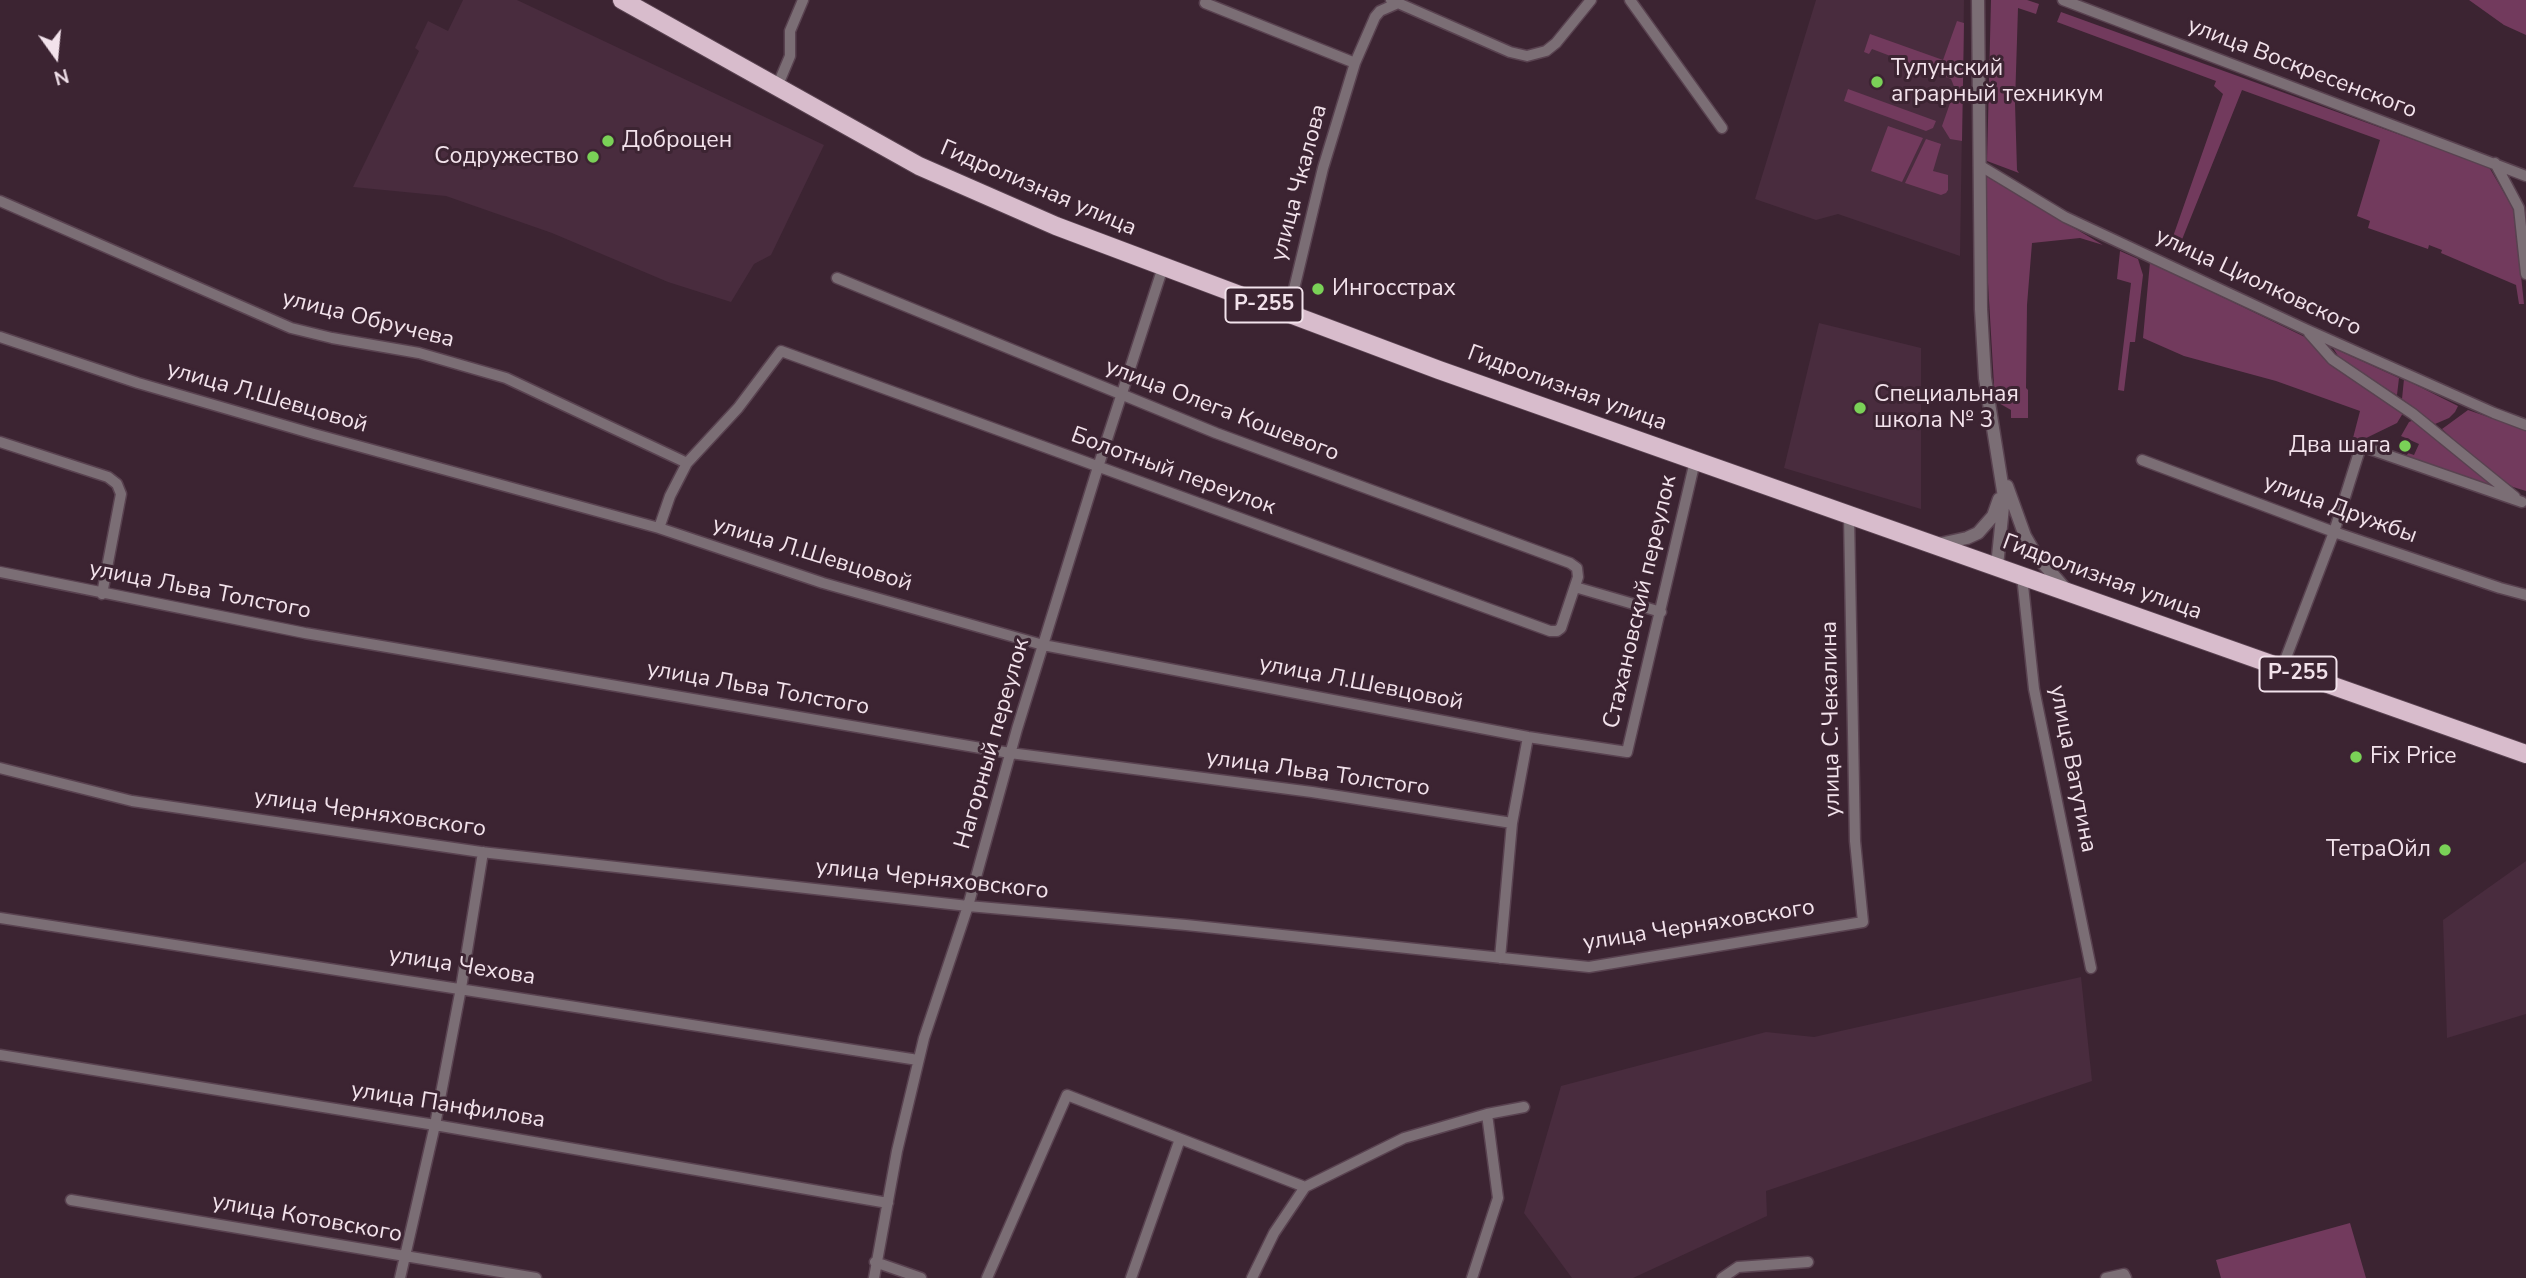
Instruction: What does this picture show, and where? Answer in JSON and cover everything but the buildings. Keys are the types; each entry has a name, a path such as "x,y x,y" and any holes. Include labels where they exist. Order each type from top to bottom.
{"highway":[{"name":"Гидролизная улица","path":"622,0 935,175 1056,226 1287,314 1695,461 2526,754"}],"street":[{"path":"777,87 790,56 790,31 803,0"},
{"path":"1206,0 1205,3 1355,63"},
{"name":"улица Чкалова","path":"1287,314 1323,168 1355,63 1375,17 1394,2 1510,52 1527,56 1546,51 1556,43 1591,0"},
{"path":"1630,0 1721,128"},
{"path":"1978,0 1980,309 1985,378 2004,508 1997,566"},
{"name":"улица Воскресенского","path":"2063,0 2526,176"},
{"path":"2495,163 2523,203 2526,274"},
{"name":"улица Циолковского","path":"1979,165 2065,217 2305,329 2526,425"},
{"name":"улица Обручева","path":"0,201 291,328 419,353 506,379 687,463"},
{"name":"Нагорный переулок","path":"874,1278 918,1060 968,906 1043,645 1163,267"},
{"name":"улица Олега Кошевого","path":"837,278 1216,433 1570,563 1578,572 1575,587"},
{"path":"2305,329 2332,359 2413,414 2524,503"},
{"name":"улица Л.Шевцовой","path":"0,337 163,390 659,528 822,583 1043,645 1528,737 1627,752"},
{"name":"Болотный переулок","path":"687,463 738,408 781,351 1550,631 1561,628 1575,587"},
{"path":"0,442 108,477 117,484 121,494 102,594"},
{"path":"2282,668 2334,532 2361,446 2524,503"},
{"path":"1997,457 2025,536 2041,562 2070,593"},
{"name":"улица Дружбы","path":"2142,460 2334,532 2500,589 2526,595"},
{"name":"Стахановский переулок","path":"1627,752 1695,461"},
{"path":"659,528 670,496 687,463"},
{"path":"1935,545 1967,538 1987,526 1996,509 2001,481"},
{"name":"улица С.Чекалина","path":"1849,516 1855,827 1863,922"},
{"name":"улица Льва Толстого","path":"0,572 305,633 1010,753 1312,792 1512,823"},
{"name":"улица Ватутина","path":"2022,576 2034,689 2091,968"},
{"path":"1575,587 1661,611"},
{"path":"1500,957 1512,823 1528,737"},
{"name":"улица Черняховского","path":"0,768 132,800 483,852 968,906 1186,925 1589,967 1863,922"},
{"path":"400,1278 435,1125 483,852"},
{"name":"улица Чехова","path":"0,918 918,1060"},
{"name":"улица Панфилова","path":"0,1055 435,1125 888,1203"},
{"path":"987,1278 1068,1095 1305,1187"},
{"path":"1252,1278 1274,1233 1305,1187 1404,1138 1487,1114 1524,1107"},
{"path":"1472,1278 1498,1198 1487,1114"},
{"path":"1131,1278 1180,1139"},
{"name":"улица Котовского","path":"71,1200 536,1278"},
{"path":"876,1262 920,1278"},
{"path":"1721,1278 1738,1267 1808,1262"},
{"path":"2106,1278 2125,1276"}],"shaded area":[{"name":"Содружество","path":"463,0 517,0 824,145 771,255 754,264 731,302 668,282 552,233 446,196 353,187 419,51 415,48 428,21 448,31"},
{"name":"Тулунский аграрный техникум","path":"1816,0 1964,0 1960,256 1838,214 1816,220 1755,199"},
{"path":"1991,0 2027,0 2039,4 2036,14 2018,8 2015,103 2019,173 1987,161"},
{"path":"2469,0 2526,0 2526,35 2504,25"},
{"path":"2061,12 2489,167 2514,210 2524,304 2519,304 2516,285 2441,253 2442,250 2429,245 2428,249 2368,228 2370,221 2357,216 2380,140 2242,90 2177,252 2169,248 2223,94 2214,86 2216,81 2057,22"},
{"path":"1957,21 1964,23 1962,141 1950,139 1942,126 1955,89 1951,79 1872,49 1869,54 1864,52 1870,34 1943,60"},
{"path":"1848,89 1936,121 1933,128 1926,131 1844,101"},
{"path":"1888,126 1923,138 1902,182 1871,171"},
{"path":"1926,139 1941,144 1933,171 1948,175 1948,190 1941,195 1905,183"},
{"path":"1986,176 2103,245 2080,238 2032,243 2027,305 2028,418 2011,418 2011,410 1997,402 1994,385 1987,266"},
{"path":"2120,251 2138,259 2143,275 2135,342 2130,342 2124,391 2118,390 2131,283 2117,279"},
{"path":"2150,262 2309,339 2335,368 2403,413 2397,423 2360,441 2353,438 2360,411 2276,381 2184,356 2143,338"},
{"name":"Специальная школа № 3","path":"1819,323 1921,348 1921,509 1784,468"},
{"path":"2333,348 2399,378 2397,395 2342,362"},
{"path":"2404,379 2458,406 2455,412 2435,424 2402,399"},
{"path":"2468,410 2526,430 2526,491 2513,487 2488,471 2442,429"},
{"path":"2414,420 2494,487 2405,459 2408,453 2414,455 2419,444 2401,436 2409,422"},
{"path":"2526,861 2526,1014 2447,1038 2443,920"},
{"path":"2081,977 2092,1081 1766,1191 1767,1216 1633,1278 1572,1278 1524,1213 1561,1086 1766,1032 1814,1037"},
{"path":"2350,1223 2366,1278 2221,1278 2216,1260"}],"place":[{"name":"Тулунский аграрный техникум","path":"1877,82"},
{"name":"Доброцен","path":"608,141"},
{"name":"Содружество","path":"593,157"},
{"name":"Ингосстрах","path":"1318,289"},
{"name":"Специальная школа № 3","path":"1860,408"},
{"name":"Два шага","path":"2405,446"},
{"name":"Fix Price","path":"2356,757"},
{"name":"ТетраОйл","path":"2445,850"}]}
